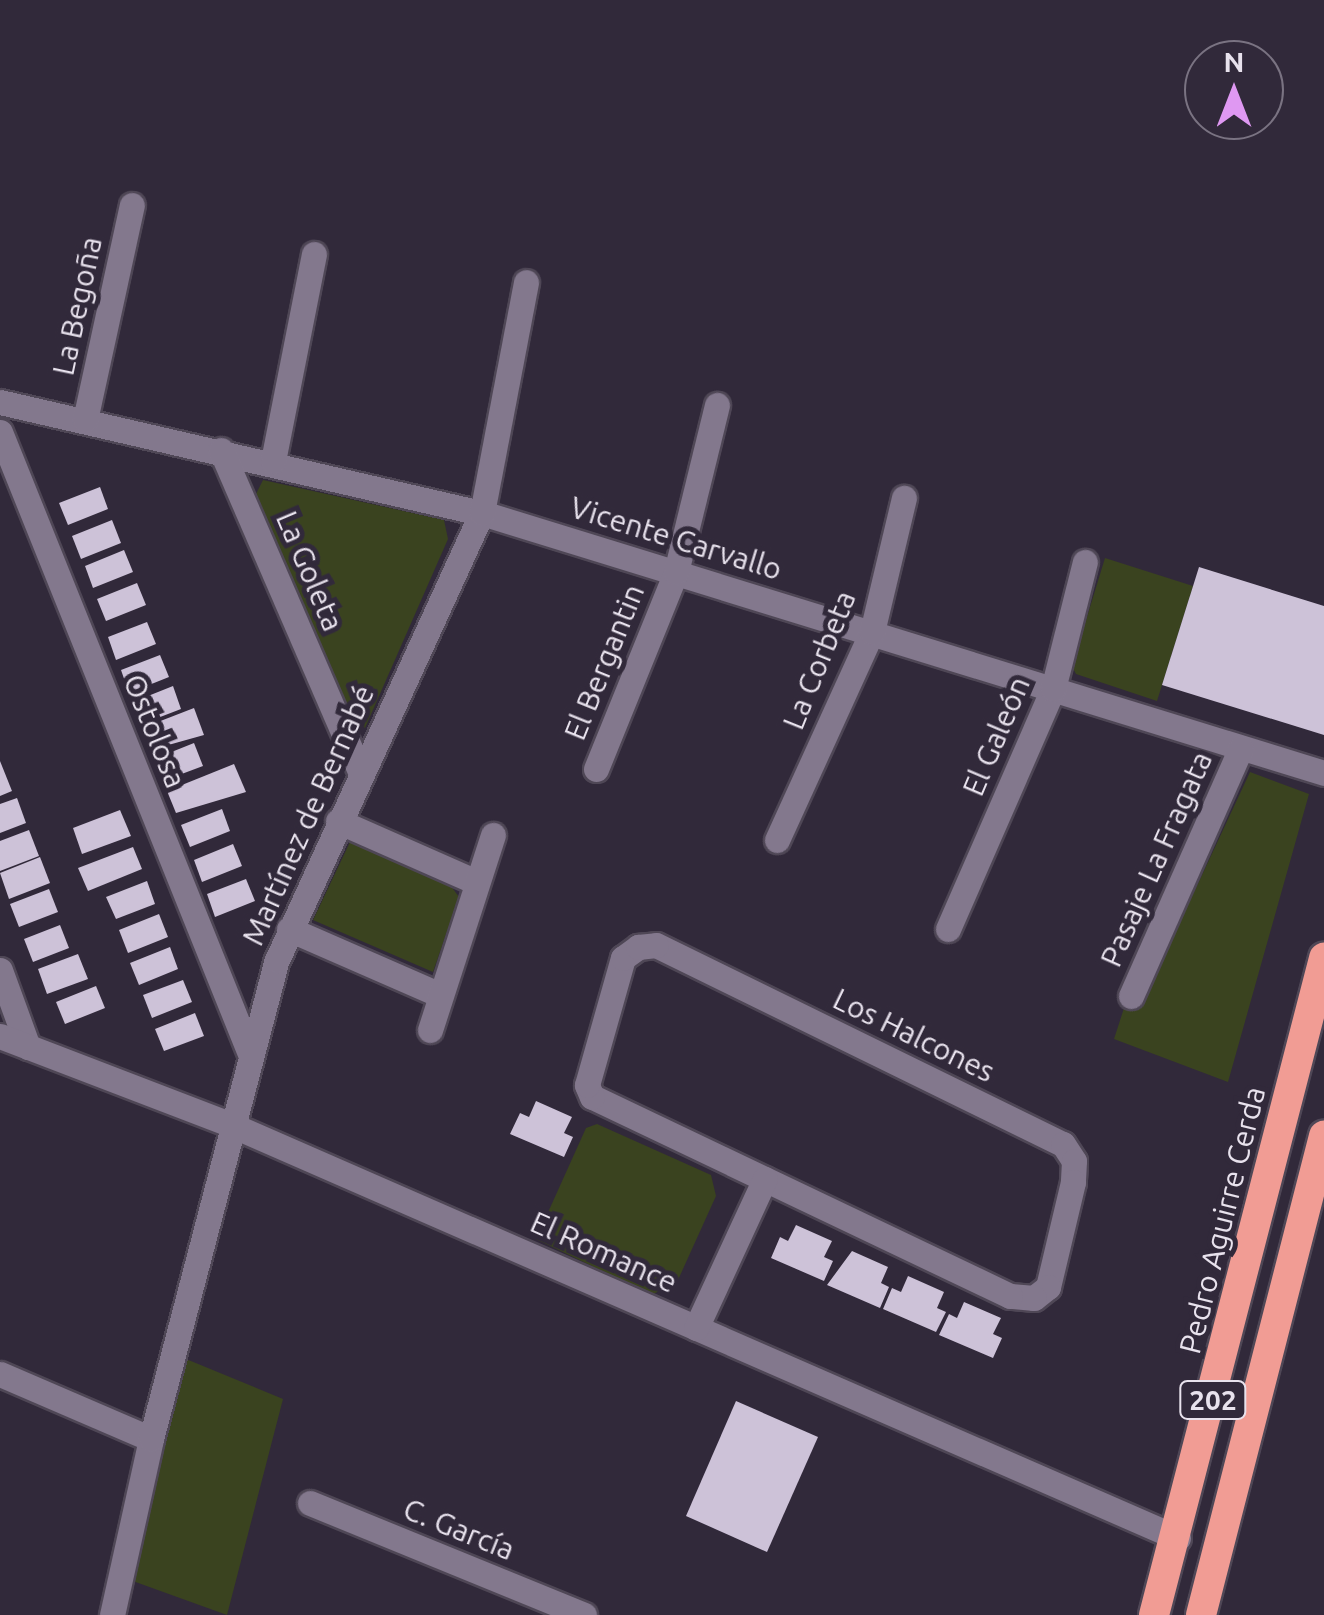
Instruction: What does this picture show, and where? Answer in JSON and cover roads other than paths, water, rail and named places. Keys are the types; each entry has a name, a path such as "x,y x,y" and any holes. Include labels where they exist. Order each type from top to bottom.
{"highway":[{"name":"Pedro Aguirre Cerda","path":"1154,1615 1178,1538 1324,958"},
{"name":"202","path":"1202,1615 1324,1136"},
{"path":"1178,1538 1207,1533 1228,1516"},
{"path":"1178,1538 1200,1554 1212,1581"}],"street":[{"name":"La Begoña","path":"86,420 132,205"},
{"path":"273,461 314,254"},
{"name":"Martínez de Bernabé","path":"112,1615 151,1439 250,1054 289,928 482,514 526,282"},
{"name":"Vicente Carvallo","path":"0,402 273,461 482,514 1324,774"},
{"name":"El Bergantin","path":"596,769 676,572 717,405"},
{"name":"Ostolosa","path":"0,432 250,1054"},
{"name":"La Goleta","path":"221,450 361,774"},
{"name":"La Corbeta","path":"777,840 872,632 904,498"},
{"name":"El Galeón","path":"948,929 1053,689 1085,562"},
{"name":"Pasaje La Fragata","path":"1131,996 1241,748"},
{"path":"338,821 476,882"},
{"path":"430,1030 493,834"},
{"path":"289,928 440,995"},
{"name":"Los Halcones","path":"656,946 1063,1144 1074,1161 1048,1287 1034,1298 1010,1296 765,1178 592,1096 587,1085 623,958 638,947 656,946"},
{"path":"0,970 28,1046"},
{"name":"El Romance","path":"0,1036 234,1126 1178,1538"},
{"path":"696,1328 765,1178"},
{"path":"0,1374 151,1439"},
{"name":"C. García","path":"310,1503 584,1615"}]}
